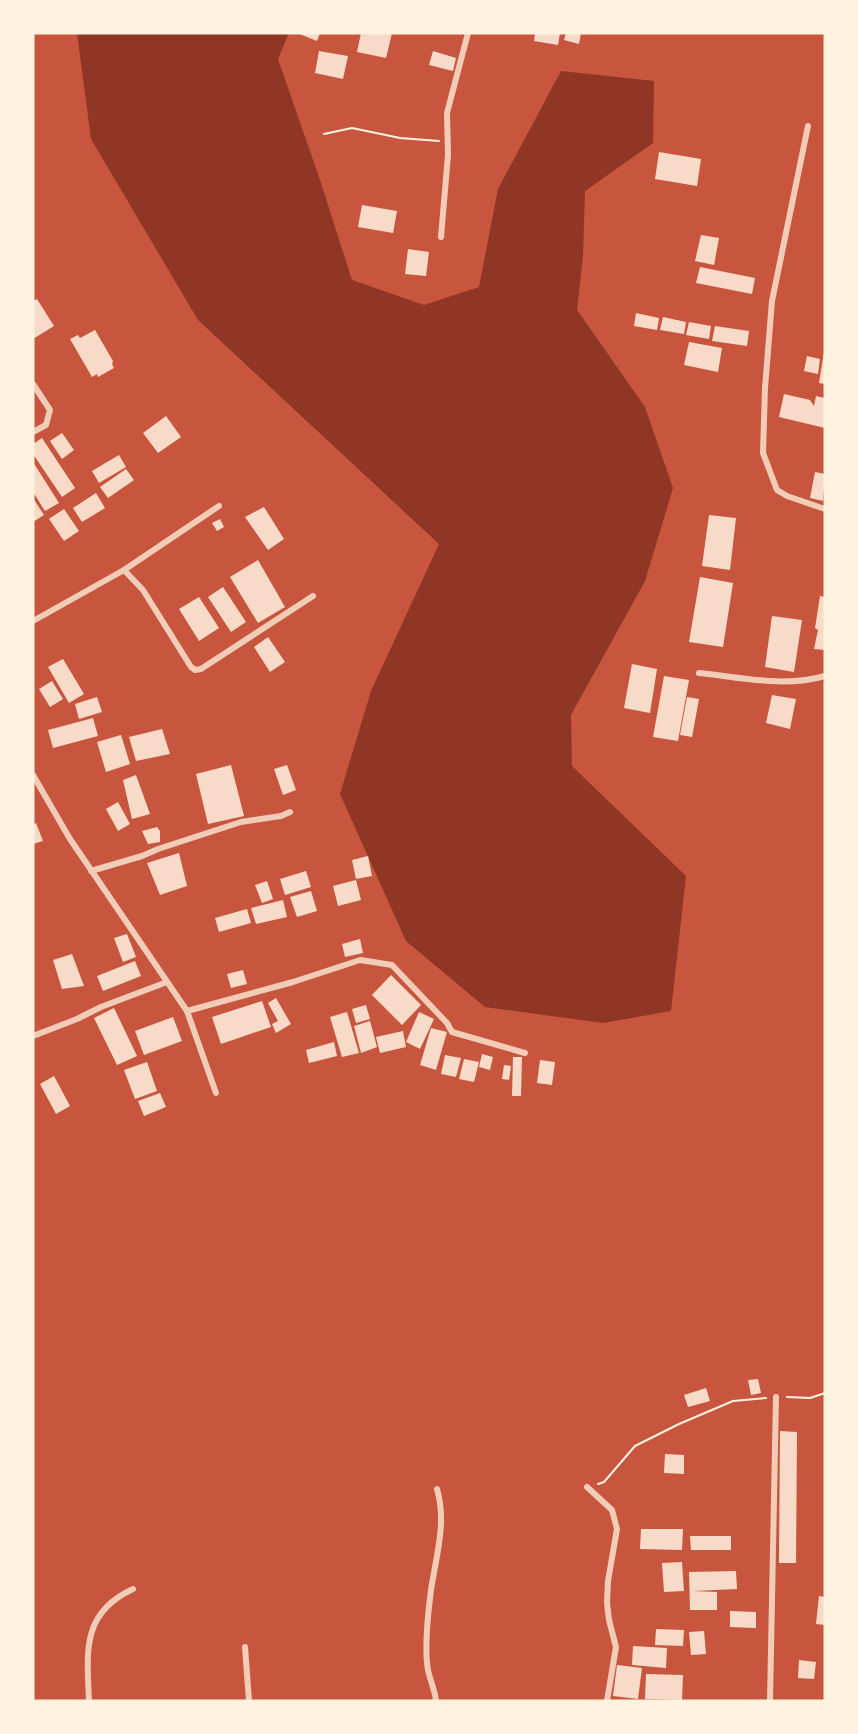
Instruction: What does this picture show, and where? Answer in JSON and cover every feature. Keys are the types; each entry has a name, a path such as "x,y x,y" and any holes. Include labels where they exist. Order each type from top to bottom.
{"street":[{"path":"441,237 448,155 447,113 468,33"},
{"path":"808,126 772,301 765,388 763,453 777,490 825,510"},
{"path":"33,384 51,410 46,425 33,432"},
{"path":"33,621 124,570 219,506"},
{"path":"124,570 143,590 195,670 201,669 313,596"},
{"path":"699,673 783,682 806,681 825,676"},
{"path":"33,775 70,839 187,1011 216,1093"},
{"path":"91,871 240,822 281,816 290,812"},
{"path":"187,1011 293,982 360,960 392,965 447,1023 452,1032 525,1053"},
{"path":"33,1036 167,982"},
{"path":"770,1701 776,1397"},
{"path":"586,1487 612,1510 617,1529 608,1581 609,1620 616,1647 607,1701"},
{"path":"436,1701 427,1657 431,1590 441,1523 440,1498 437,1489"},
{"path":"89,1701 90,1639 93,1625 107,1606 121,1595 133,1590"},
{"path":"245,1647 249,1701"}],"path":[{"path":"324,134 352,128 400,138 448,141"},
{"path":"586,1487 604,1482 635,1446 679,1424 734,1401 776,1397 810,1398 825,1393"}],"shaded area":[{"path":"77,33 289,33 278,59 352,280 424,305 479,287 498,189 561,71 654,81 653,143 585,191 583,256 577,310 645,407 673,488 645,581 571,715 572,766 686,876 671,1011 603,1023 485,1007 406,941 340,794 371,691 439,544 198,320 91,139"}],"building":[{"path":"297,33 320,33 317,41"},
{"path":"361,33 392,33 386,58 357,52"},
{"path":"535,33 560,33 558,45 534,41"},
{"path":"566,33 581,33 579,44 564,40"},
{"path":"319,51 348,56 343,79 315,73"},
{"path":"433,51 456,58 453,71 429,65"},
{"path":"659,152 701,159 697,186 655,179"},
{"path":"362,205 397,211 393,233 358,227"},
{"path":"701,235 719,238 714,265 695,261"},
{"path":"408,249 429,252 426,276 405,274"},
{"path":"700,267 755,278 752,294 696,283"},
{"path":"37,299 54,326 33,339 33,301"},
{"path":"636,313 659,318 657,330 634,326"},
{"path":"663,317 686,322 684,334 660,330"},
{"path":"689,322 711,326 709,339 686,335"},
{"path":"715,326 749,331 747,346 712,341"},
{"path":"95,330 113,361 114,368 98,377 97,374 92,377 70,339 78,335 80,338"},
{"path":"689,342 722,348 718,372 684,365"},
{"path":"825,352 825,384 819,383"},
{"path":"807,356 820,359 818,374 804,371"},
{"path":"784,394 810,400 814,406 816,396 825,398 825,428 779,417"},
{"path":"166,416 181,437 158,453 143,433"},
{"path":"62,433 74,450 62,459 50,441"},
{"path":"42,438 75,488 62,497 33,454 33,444"},
{"path":"119,455 126,467 99,483 92,471"},
{"path":"33,462 59,503 45,511 33,492"},
{"path":"126,469 134,480 108,498 100,487"},
{"path":"815,472 825,474 823,501 810,498"},
{"path":"96,493 105,508 82,522 73,508"},
{"path":"33,498 44,515 33,522"},
{"path":"264,507 284,539 268,550 245,517"},
{"path":"64,509 79,531 64,541 49,519"},
{"path":"709,515 736,518 730,570 702,566"},
{"path":"220,519 224,527 217,531 212,523"},
{"path":"258,560 285,607 258,623 230,577"},
{"path":"700,577 733,583 723,647 689,642"},
{"path":"223,587 246,622 231,632 208,597"},
{"path":"820,596 825,597 825,650 814,649 818,630 815,628"},
{"path":"199,597 219,628 199,641 179,609"},
{"path":"772,616 802,620 794,672 765,667"},
{"path":"268,637 285,662 270,672 254,647"},
{"path":"63,659 84,694 69,703 48,667"},
{"path":"632,664 657,669 650,713 624,708"},
{"path":"664,676 689,680 678,741 653,737"},
{"path":"52,681 63,699 50,707 39,689"},
{"path":"772,695 796,699 790,729 766,723"},
{"path":"97,697 102,712 79,719 75,704"},
{"path":"687,697 699,699 692,737 680,735"},
{"path":"93,718 98,736 53,748 48,730"},
{"path":"162,729 170,754 136,761 129,737"},
{"path":"121,735 130,764 106,772 97,742"},
{"path":"231,765 244,816 208,824 196,774"},
{"path":"287,765 296,790 283,795 274,769"},
{"path":"136,775 150,814 132,819 123,780"},
{"path":"118,802 130,824 118,831 106,809"},
{"path":"36,823 43,841 33,844 33,825"},
{"path":"157,827 160,831 160,842 148,844 142,831"},
{"path":"179,853 187,886 160,895 147,863"},
{"path":"368,856 372,876 356,879 352,860"},
{"path":"306,871 311,887 285,895 280,879"},
{"path":"356,880 361,900 338,906 333,886"},
{"path":"267,881 273,899 262,903 255,885"},
{"path":"311,891 317,911 297,917 290,897"},
{"path":"283,900 287,917 256,924 251,908"},
{"path":"247,909 251,923 219,932 215,918"},
{"path":"127,934 136,957 123,962 114,938"},
{"path":"360,939 363,953 345,957 342,944"},
{"path":"72,954 84,986 62,989 53,960"},
{"path":"135,961 141,976 103,991 97,976"},
{"path":"243,970 247,984 231,988 227,974"},
{"path":"391,975 421,1005 402,1025 372,995"},
{"path":"276,998 291,1024 276,1033 272,1024 278,1021 268,1003"},
{"path":"262,1001 271,1027 221,1044 212,1017"},
{"path":"366,1005 370,1019 356,1023 352,1009"},
{"path":"114,1008 137,1056 117,1065 94,1018"},
{"path":"347,1012 359,1053 342,1057 330,1017"},
{"path":"419,1012 434,1019 420,1049 406,1042"},
{"path":"173,1017 182,1041 144,1055 135,1031"},
{"path":"370,1021 377,1047 361,1053 354,1026"},
{"path":"431,1028 447,1032 436,1070 420,1065"},
{"path":"403,1031 406,1047 380,1053 376,1037"},
{"path":"334,1042 337,1056 309,1063 306,1050"},
{"path":"482,1054 493,1057 490,1070 479,1067"},
{"path":"445,1055 461,1058 456,1077 441,1074"},
{"path":"513,1057 522,1057 521,1096 512,1096"},
{"path":"464,1059 479,1062 474,1082 459,1079"},
{"path":"540,1060 555,1062 552,1085 537,1083"},
{"path":"147,1062 157,1091 135,1099 124,1070"},
{"path":"504,1065 511,1066 509,1080 502,1079"},
{"path":"54,1076 70,1106 56,1114 40,1084"},
{"path":"160,1093 166,1107 144,1116 138,1101"},
{"path":"758,1379 761,1393 751,1395 748,1380"},
{"path":"706,1388 710,1401 688,1407 684,1395"},
{"path":"780,1431 797,1432 796,1563 779,1563"},
{"path":"665,1454 684,1455 684,1474 664,1473"},
{"path":"641,1529 683,1529 682,1550 640,1549"},
{"path":"690,1536 731,1536 731,1550 691,1550"},
{"path":"682,1562 684,1591 664,1592 662,1563"},
{"path":"736,1571 737,1589 693,1591 717,1592 717,1610 690,1610 689,1572"},
{"path":"819,1596 825,1597 825,1625 816,1624"},
{"path":"730,1611 756,1612 756,1628 730,1627"},
{"path":"656,1629 684,1630 683,1646 655,1645"},
{"path":"704,1631 706,1654 691,1655 689,1632"},
{"path":"633,1646 667,1648 666,1668 632,1665"},
{"path":"799,1660 816,1662 814,1679 798,1678"},
{"path":"617,1665 642,1668 638,1699 613,1696"},
{"path":"646,1674 683,1675 682,1700 645,1699"}]}
